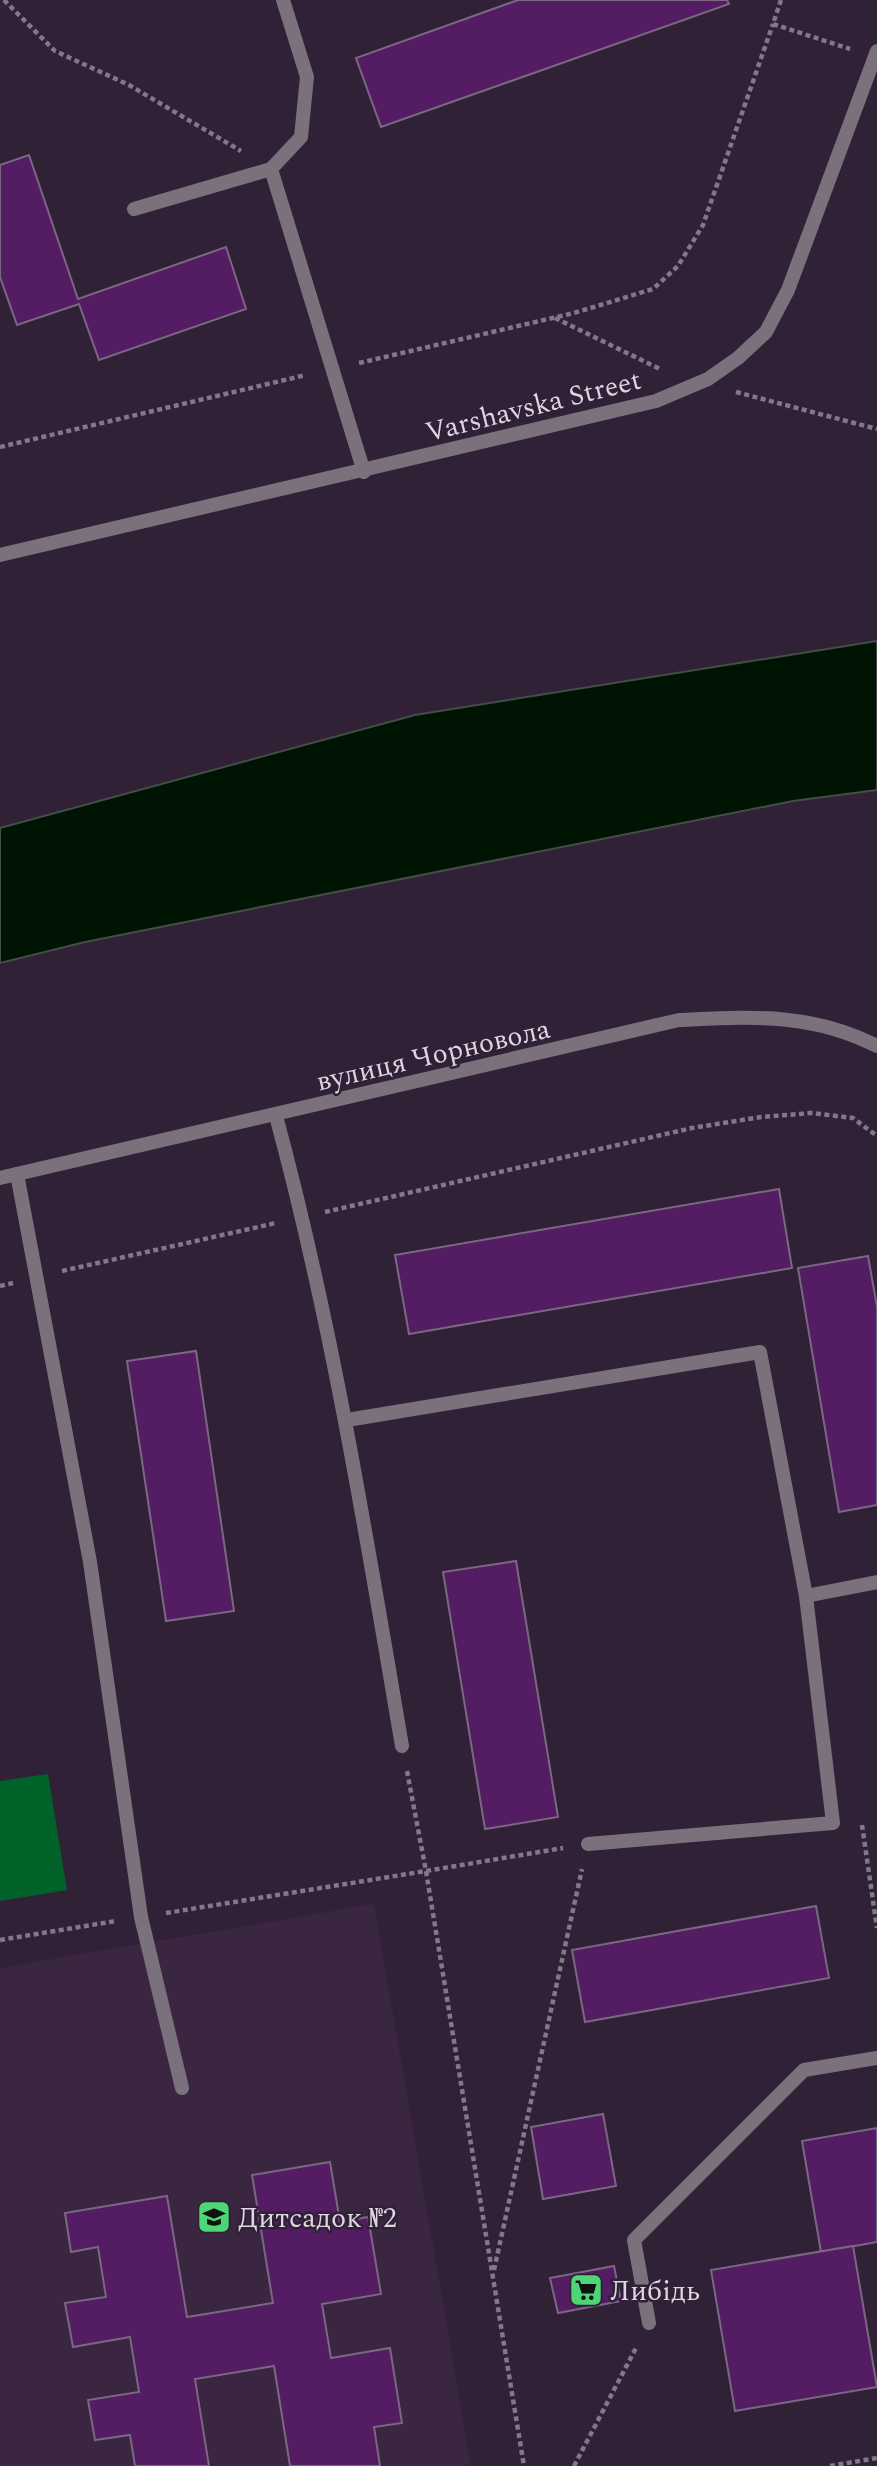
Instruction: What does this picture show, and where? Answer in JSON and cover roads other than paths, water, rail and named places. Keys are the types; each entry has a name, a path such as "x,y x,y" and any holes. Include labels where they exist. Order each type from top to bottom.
{"street":[{"path":"134,209 271,169 301,137 307,77 283,0"},
{"name":"Varshavska Street","path":"0,555 364,472 656,401 708,379 738,358 766,332 788,290 876,54"},
{"path":"271,169 364,472"},
{"name":"вулиця Чорновола","path":"0,1178 276,1116 679,1020 769,1016 847,1031 877,1046"},
{"path":"276,1116 303,1217 347,1420 402,1745"},
{"path":"16,1174 38,1277 90,1562 141,1917 182,2088"},
{"path":"347,1420 760,1352 806,1596 834,1823 588,1844"},
{"path":"806,1596 877,1582"},
{"path":"649,2323 634,2240 804,2070 877,2058"}],"place":[{"name":"Дитсадок №2","path":"214,2217"},
{"name":"Либідь","path":"586,2290"}]}
